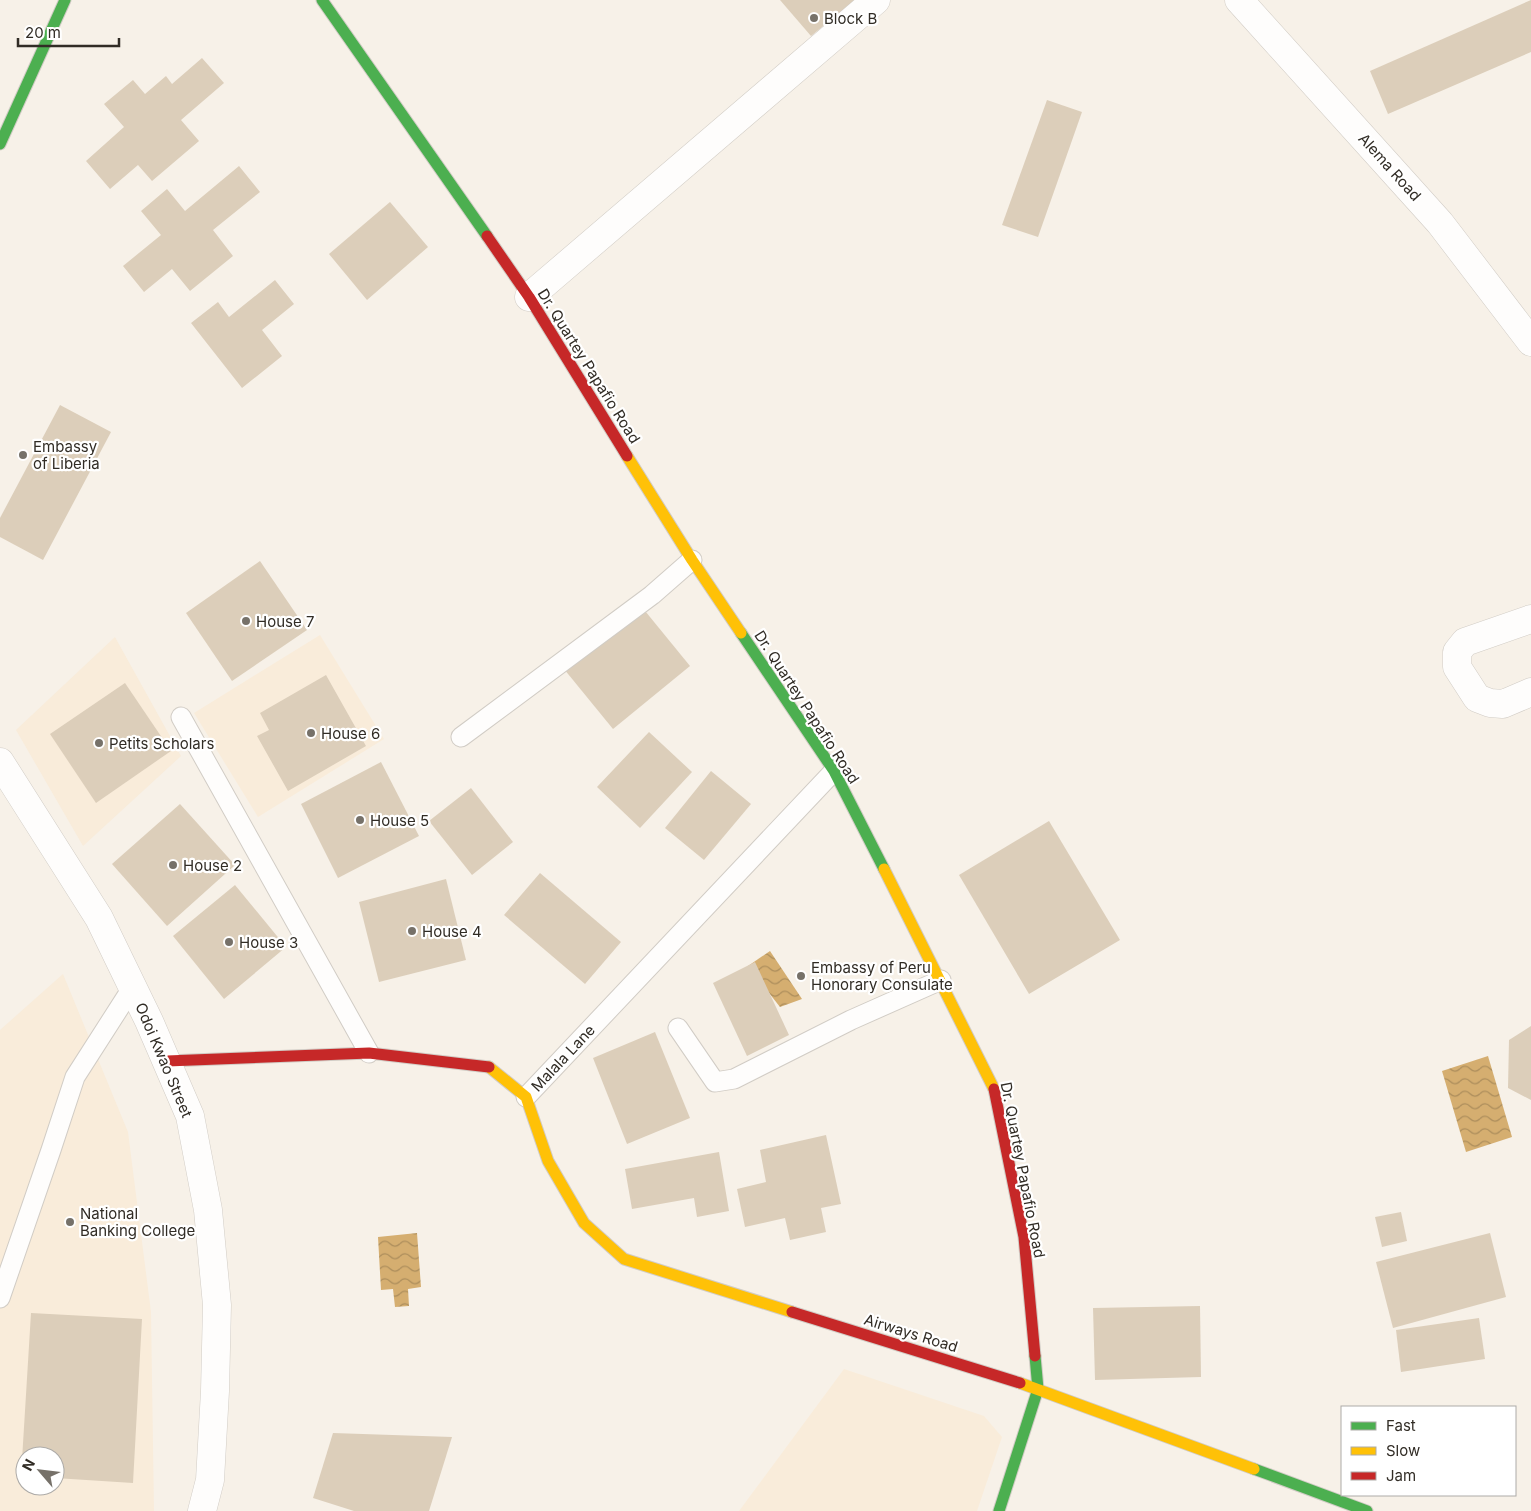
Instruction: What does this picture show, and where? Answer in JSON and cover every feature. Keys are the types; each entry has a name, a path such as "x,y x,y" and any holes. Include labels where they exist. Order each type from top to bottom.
{"street":[{"path":"0,144 65,0"},
{"path":"529,297 876,0"},
{"name":"Alema Road","path":"1240,0 1440,223 1531,342"},
{"name":"Dr. Quartey Papafio Road","path":"327,2 529,297 692,560 834,771 994,1088 1024,1237 1038,1389 999,1511"},
{"path":"1531,619 1465,642 1457,652 1457,667 1476,698 1490,703 1502,704 1531,692"},
{"name":"Odoi Kwao Street","path":"0,762 99,918 150,1021 190,1116 208,1210 217,1305 210,1480 202,1511"},
{"name":"Malala Lane","path":"166,1061 369,1053 488,1067 526,1097"},
{"name":"Airways Road","path":"526,1097 548,1161 584,1223 624,1259 1038,1389 1367,1511"}],"lane":[{"path":"461,737 652,595 692,560"},
{"path":"181,717 369,1053"},
{"name":"Malala Lane","path":"526,1097 834,771"},
{"path":"678,1028 715,1082 734,1080 851,1020 941,980"},
{"path":"0,1298 75,1077 132,988"}],"shaded area":[{"path":"320,635 384,739 258,817 194,713"},
{"name":"Petits Scholars","path":"115,637 181,756 83,846 16,730"},
{"name":"National Banking College","path":"63,974 128,1132 151,1312 154,1511 0,1511 0,1030"},
{"path":"844,1369 984,1416 1002,1437 977,1511 739,1511"}],"water":[{"path":"770,951 802,999 780,1007 748,966"},
{"path":"1488,1056 1512,1137 1466,1152 1442,1071"},
{"path":"417,1233 421,1287 408,1289 409,1306 395,1307 393,1289 381,1290 378,1237"}],"building":[{"name":"Block B","path":"780,0 855,0 811,36"},
{"path":"1531,0 1531,52 1388,114 1370,71"},
{"path":"202,58 224,83 181,120 199,141 152,181 138,165 110,189 86,161 124,127 104,104 133,80 145,94 166,76 172,84"},
{"path":"1047,100 1082,112 1038,237 1002,225"},
{"path":"239,166 260,192 213,230 233,256 190,291 172,269 144,292 123,266 161,235 141,211 167,189 185,211"},
{"path":"390,202 428,247 367,300 329,254"},
{"path":"275,280 294,304 262,330 282,356 242,388 191,323 218,302 229,317"},
{"path":"60,405 111,432 43,560 0,537 0,518"},
{"name":"House 7","path":"260,561 307,630 232,681 186,613"},
{"path":"641,606 690,666 613,729 564,669"},
{"name":"House 6","path":"326,675 366,746 288,791 257,736 269,730 260,713"},
{"path":"125,683 171,751 96,803 50,734"},
{"path":"649,732 692,772 640,828 597,787"},
{"name":"House 5","path":"381,762 419,836 338,878 301,804"},
{"path":"711,771 751,804 704,860 665,828"},
{"path":"471,788 513,842 472,875 429,821"},
{"name":"House 2","path":"180,804 235,865 167,926 112,864"},
{"path":"1049,821 1120,940 1029,994 959,875"},
{"path":"540,873 621,942 585,984 504,915"},
{"name":"House 4","path":"446,879 466,960 379,982 359,902"},
{"name":"House 3","path":"235,885 286,947 224,999 173,936"},
{"path":"755,962 789,1035 747,1056 713,983"},
{"path":"1531,1026 1531,1100 1508,1088 1509,1040"},
{"path":"655,1032 690,1118 627,1144 593,1058"},
{"path":"826,1135 841,1204 821,1208 826,1232 790,1240 785,1218 745,1227 737,1189 766,1182 760,1150"},
{"path":"719,1152 729,1211 697,1217 694,1198 632,1209 625,1169"},
{"path":"1401,1212 1407,1241 1382,1247 1375,1217"},
{"path":"1490,1233 1506,1297 1393,1328 1376,1262"},
{"path":"1200,1306 1201,1377 1095,1380 1093,1308"},
{"path":"31,1313 142,1319 133,1483 65,1479 65,1446 23,1446"},
{"path":"1479,1318 1485,1359 1401,1372 1396,1330"},
{"path":"333,1433 452,1437 429,1511 354,1511 313,1498"}],"traffic: fast":[{"path":"0,144 65,0"},
{"path":"322,0 487,236"},
{"path":"741,633 834,771 884,869"},
{"path":"999,1511 1038,1389 1035,1356"},
{"path":"1254,1469 1367,1511"}],"traffic: slow":[{"path":"627,456 692,560 741,633"},
{"path":"884,869 994,1089"},
{"path":"489,1067 526,1097 548,1161 584,1223 624,1259 792,1312"},
{"path":"1020,1383 1254,1469"}],"traffic: jam":[{"path":"487,236 529,297 627,456"},
{"path":"167,1061 369,1053 489,1067"},
{"path":"994,1089 1024,1237 1035,1356"},
{"path":"792,1312 1020,1383"}],"place":[{"name":"Block B","path":"814,18"},
{"name":"Embassy of Liberia","path":"23,455"},
{"name":"House 7","path":"246,621"},
{"name":"House 6","path":"311,733"},
{"name":"Petits Scholars","path":"99,743"},
{"name":"House 5","path":"360,820"},
{"name":"House 2","path":"173,865"},
{"name":"House 4","path":"412,931"},
{"name":"House 3","path":"229,942"},
{"name":"Embassy of Peru Honorary Consulate","path":"801,976"},
{"name":"National Banking College","path":"70,1222"}]}
